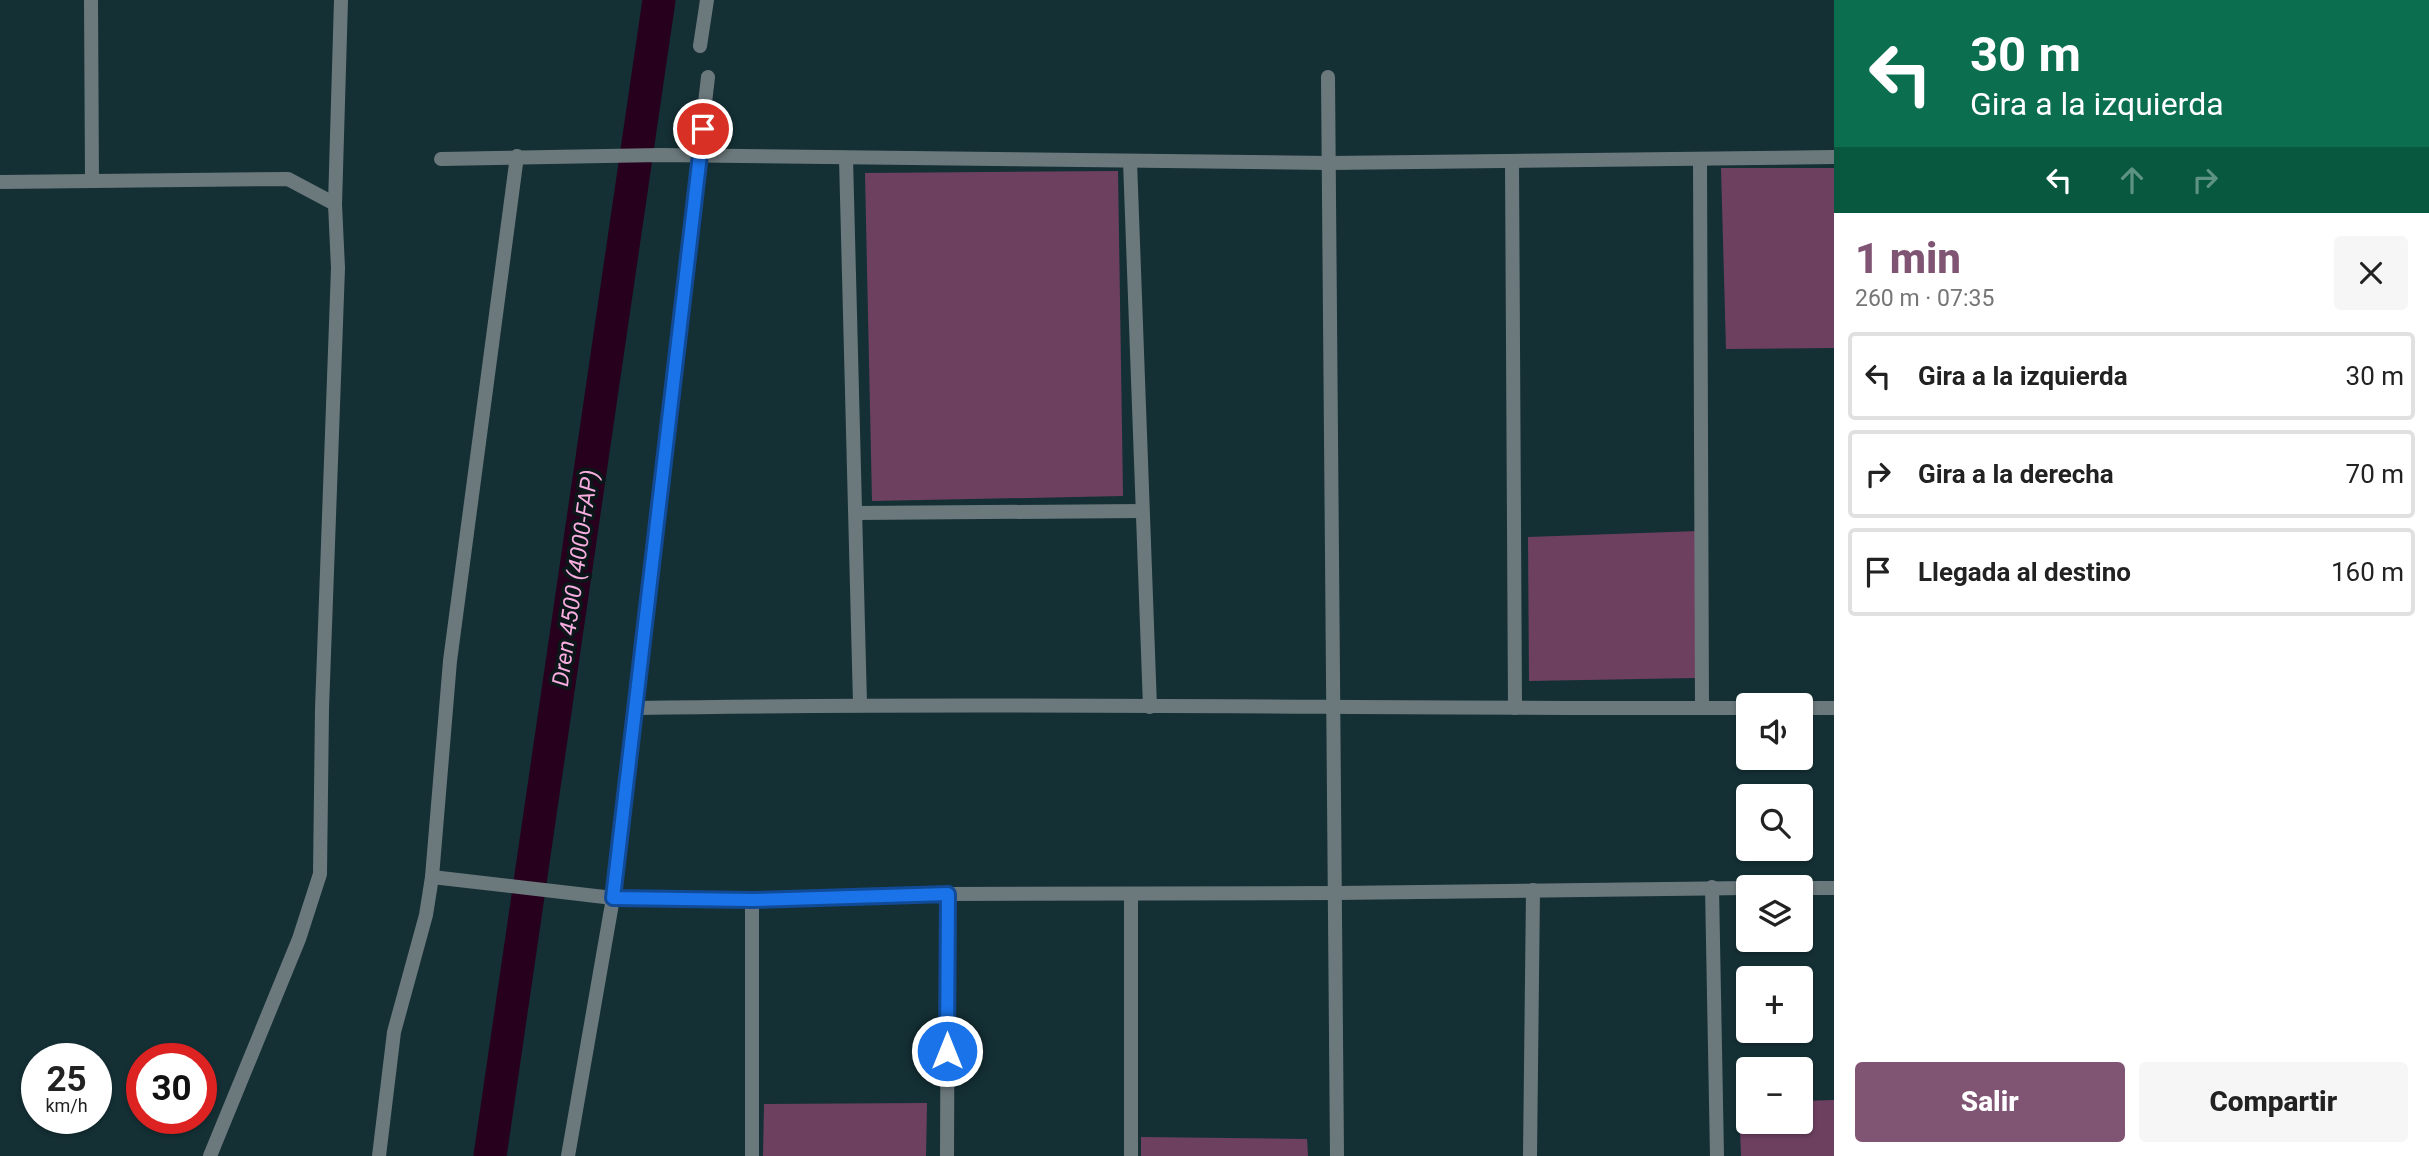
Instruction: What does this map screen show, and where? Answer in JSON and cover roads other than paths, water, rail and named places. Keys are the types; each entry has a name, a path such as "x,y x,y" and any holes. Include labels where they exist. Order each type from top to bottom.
{"street":[{"path":"91,0 92,181"},
{"path":"210,1156 299,939 320,874 322,709 338,268 335,204 341,0"},
{"path":"700,46 707,0"},
{"path":"568,1156 613,898 708,77"},
{"path":"1328,77 1336,709 1337,1156"},
{"path":"441,159 700,155 1329,163 1834,158"},
{"path":"379,1156 394,1032 426,915 432,877 450,661 517,156"},
{"path":"846,158 860,704"},
{"path":"1700,159 1702,708"},
{"path":"1129,161 1150,707"},
{"path":"1512,161 1515,708"},
{"path":"0,182 288,179 335,204"},
{"path":"856,513 1143,511"},
{"path":"637,708 860,704 1336,709 1736,708"},
{"path":"1813,708 1834,708"},
{"path":"432,877 613,898 752,900 948,894 1337,894 1736,888"},
{"path":"1712,887 1717,1156"},
{"path":"1813,888 1834,888"},
{"path":"1530,1156 1533,890"},
{"path":"947,1156 948,894"},
{"path":"1131,895 1131,1156"},
{"path":"752,900 752,1156"}],"waterway":[{"name":"Dren 4500 (4000-FAP)","path":"490,1156 659,0"}]}
